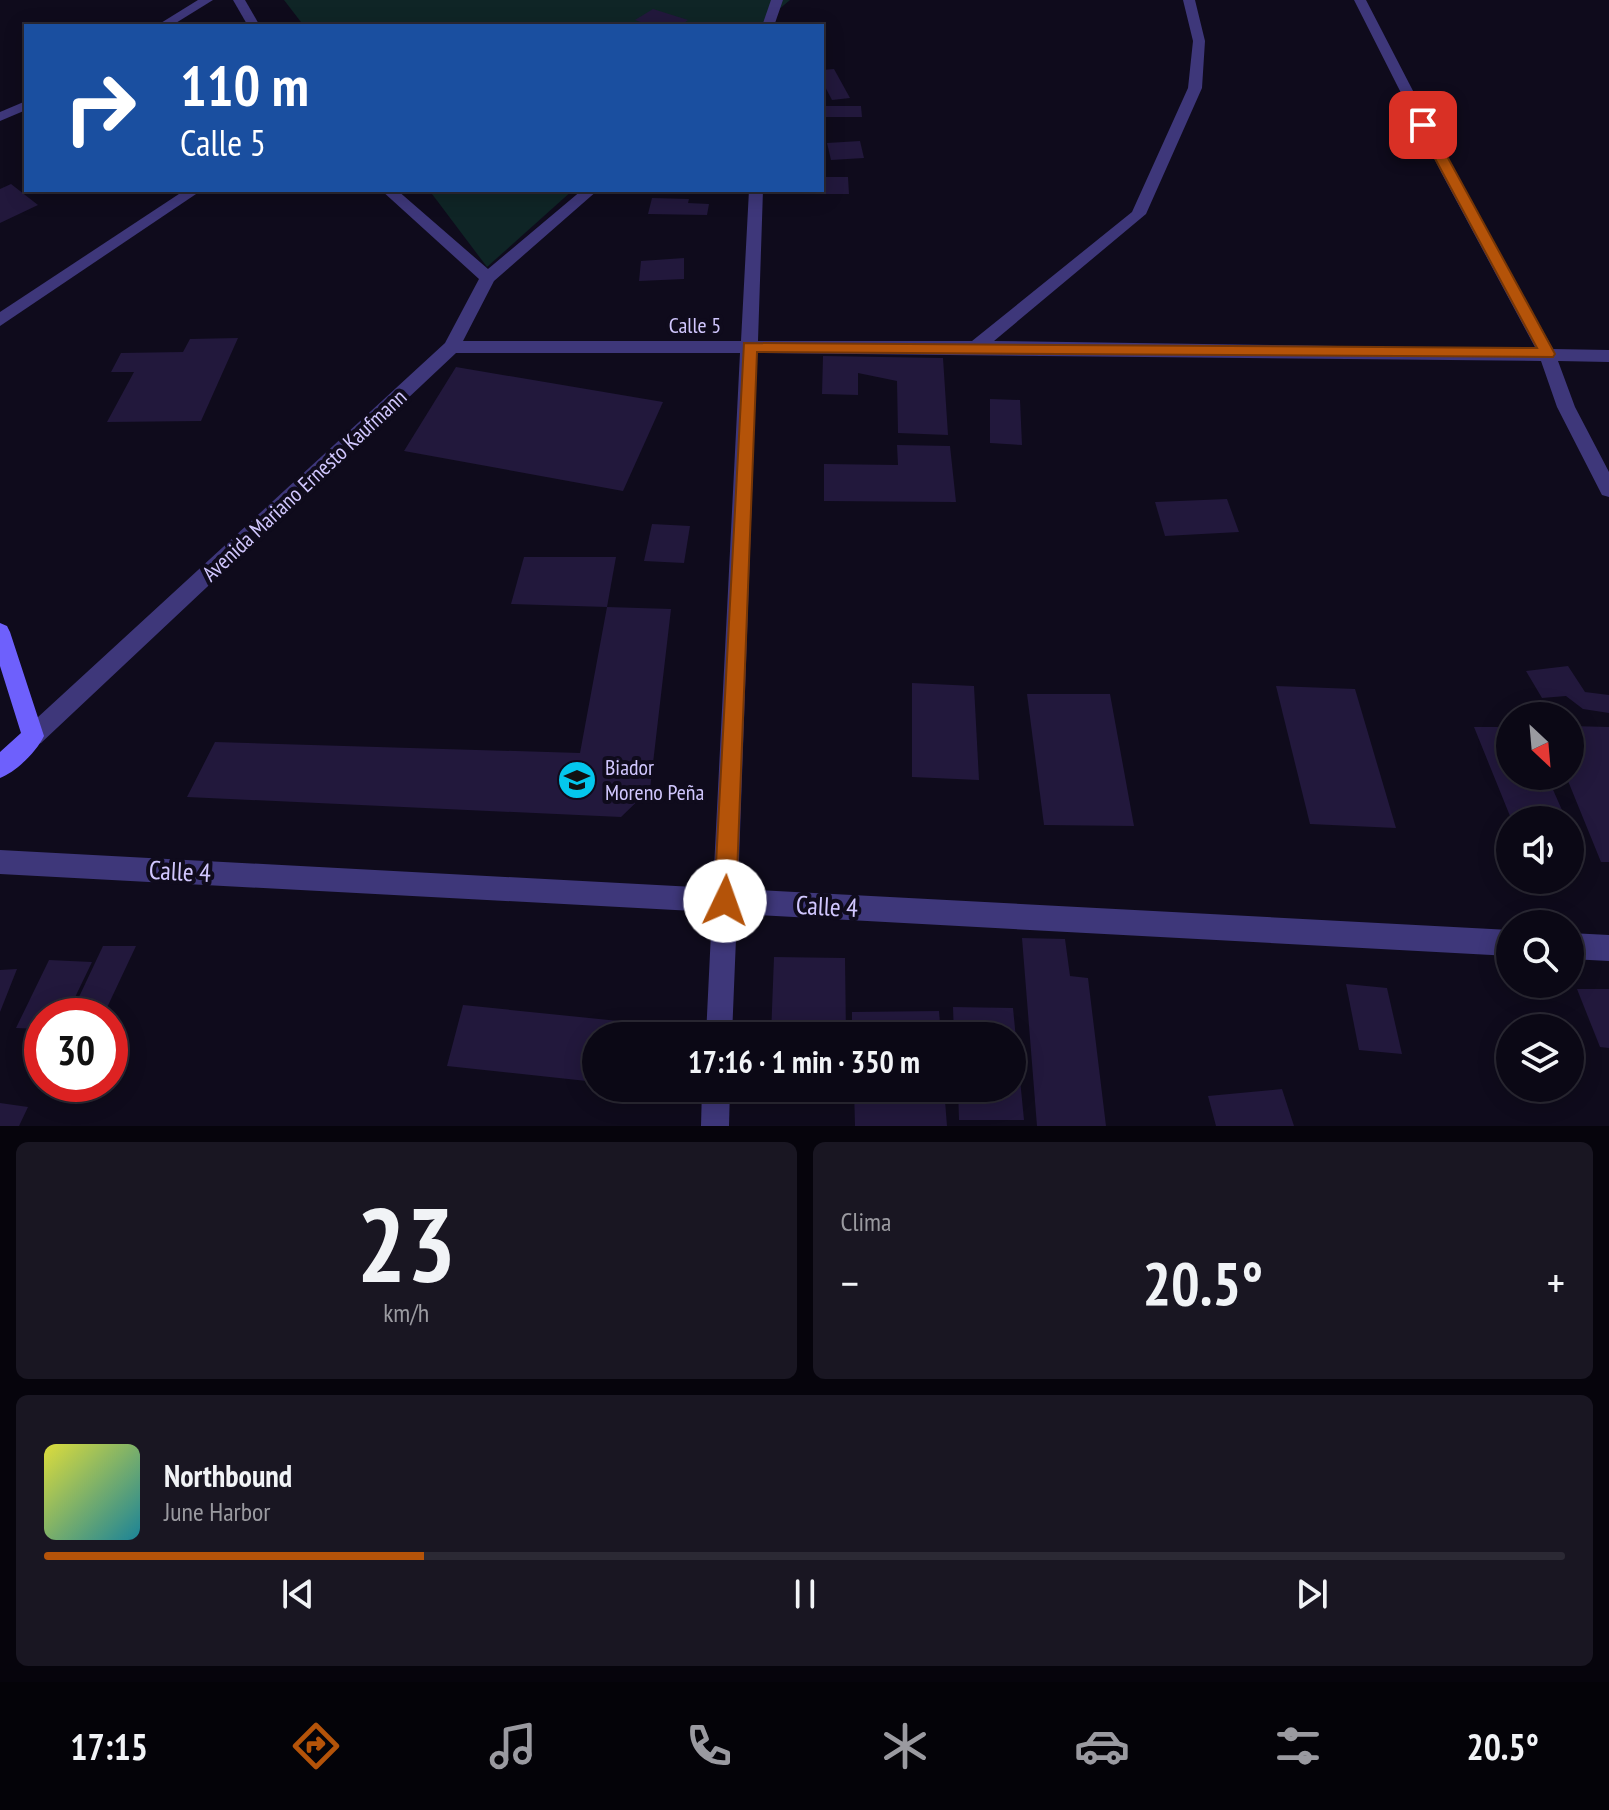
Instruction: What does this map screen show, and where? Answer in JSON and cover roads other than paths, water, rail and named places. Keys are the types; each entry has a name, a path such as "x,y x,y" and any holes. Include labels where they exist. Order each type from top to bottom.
{"main road":[{"path":"0,632 33,736"},
{"name":"Avenida Mariano Ernesto Kaufmann","path":"0,767 33,736"}],"street":[{"path":"165,24 207,0"},
{"path":"239,0 253,24"},
{"path":"769,24 777,0"},
{"path":"976,347 1138,214 1195,88 1199,41 1189,0"},
{"path":"1360,0 1449,174 1547,354 1566,407 1609,490"},
{"path":"0,117 24,106"},
{"path":"0,320 192,192"},
{"path":"390,192 488,278"},
{"name":"Avenida Mariano Ernesto Kaufmann","path":"33,736 452,347 488,278 589,192"},
{"path":"720,1022 756,192"},
{"name":"Calle 5","path":"452,347 976,347 1609,356"},
{"name":"Calle 4","path":"0,862 1496,942"},
{"path":"1584,947 1609,948"},
{"path":"715,1126 716,1102"}],"place":[{"name":"Biador Moreno Peña","path":"577,780"}]}
